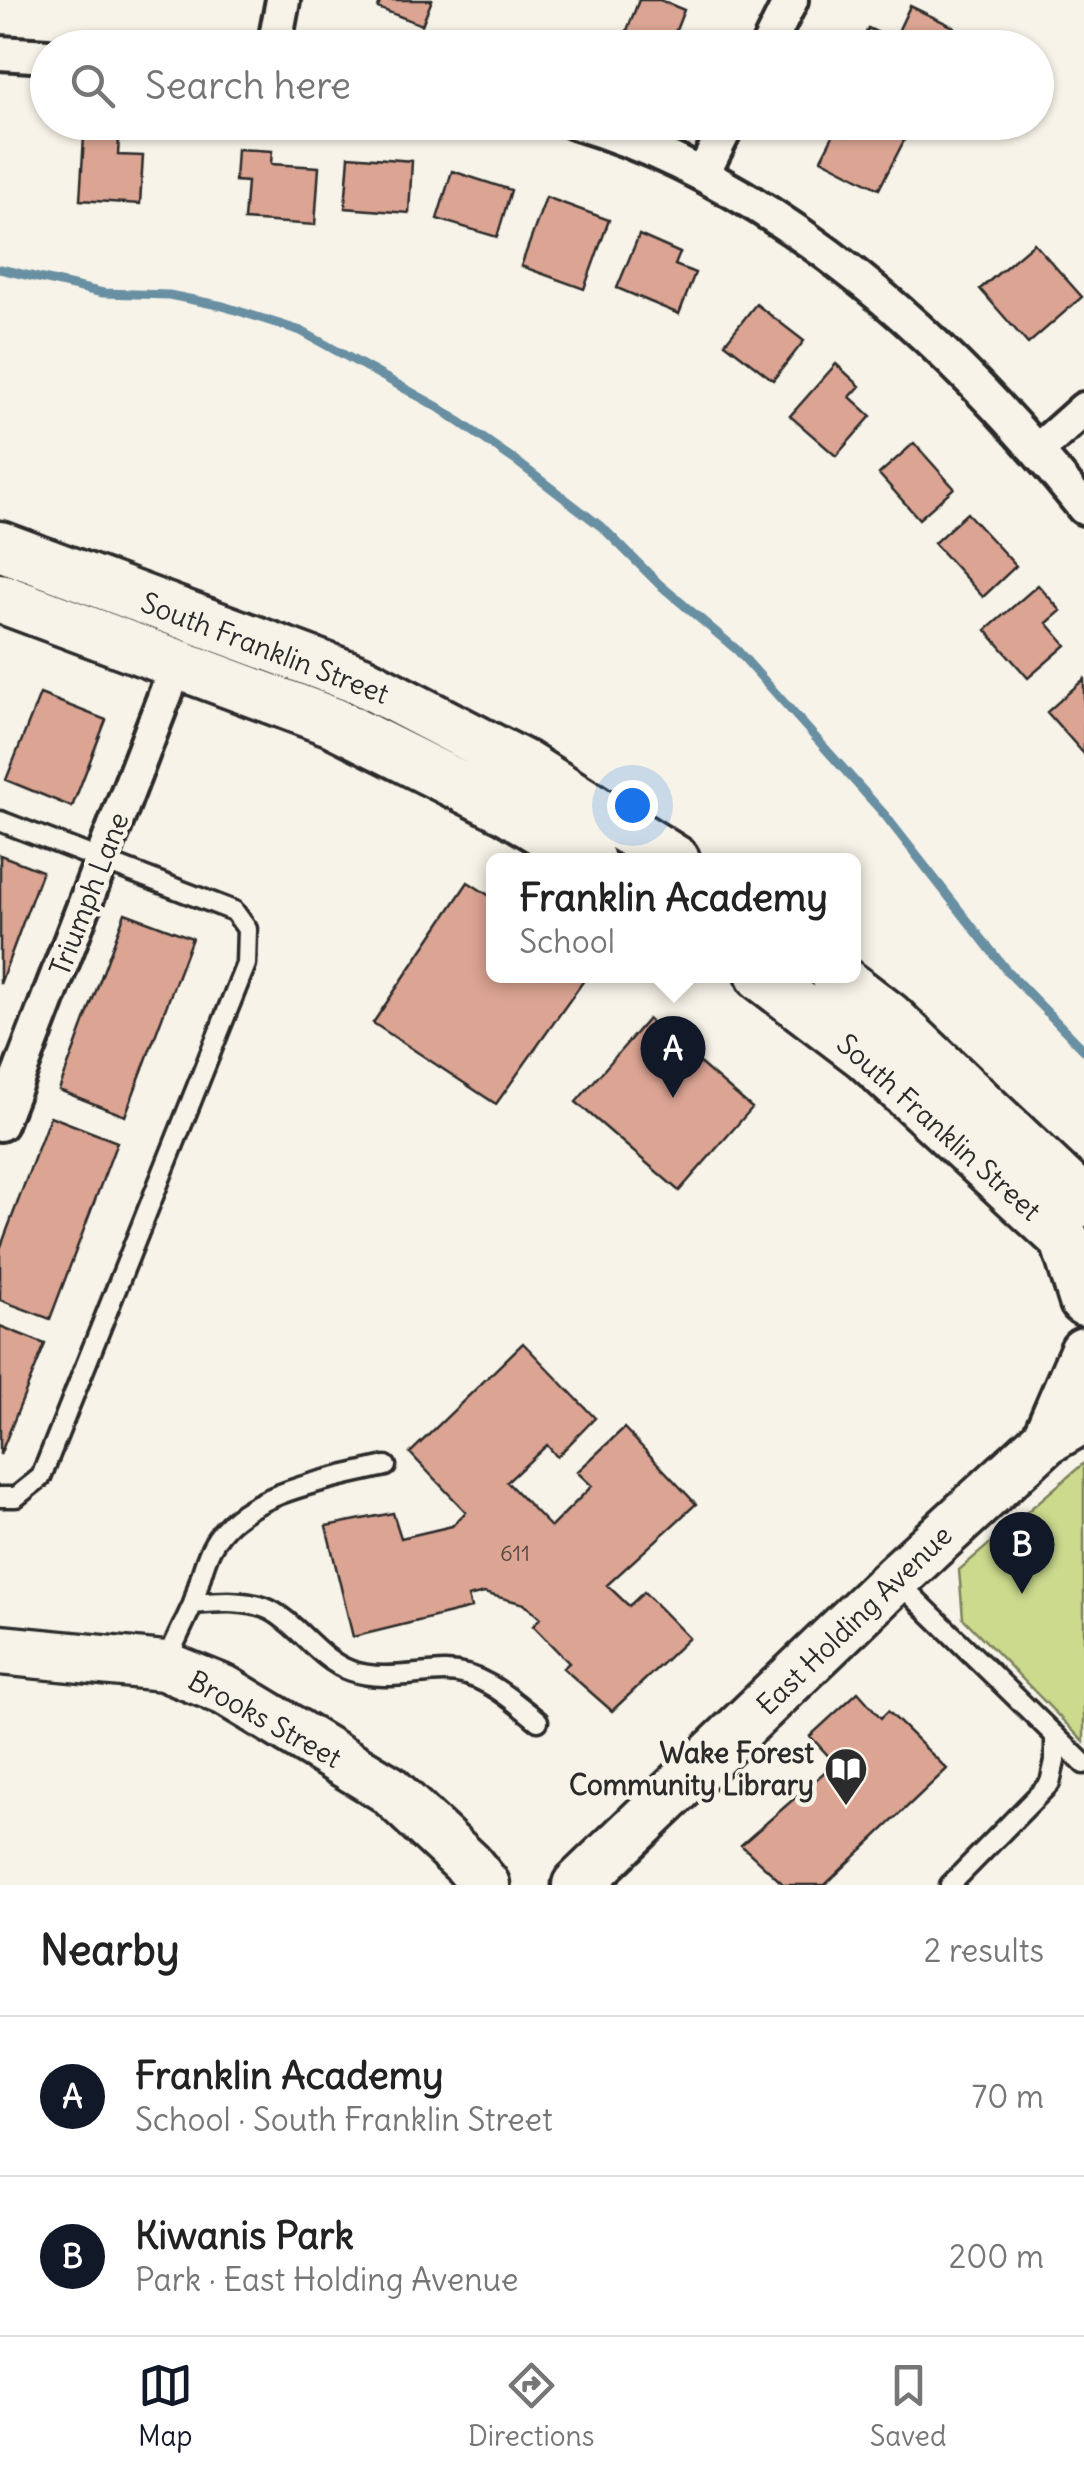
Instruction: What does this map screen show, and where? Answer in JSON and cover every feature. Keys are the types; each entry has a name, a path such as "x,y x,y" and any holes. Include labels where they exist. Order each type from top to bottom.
{"street":[{"path":"277,30 283,0"},
{"path":"776,30 792,0"},
{"path":"0,53 30,55"},
{"path":"627,140 703,174 855,275 946,355 1038,450 1084,508"},
{"path":"703,174 720,140"},
{"path":"1038,450 1084,409"},
{"name":"South Franklin Street","path":"0,546 360,680 524,764 664,853"},
{"name":"South Franklin Street","path":"0,598 333,722 508,810 579,853"},
{"name":"Triumph Lane","path":"0,1124 177,664"},
{"name":"South Franklin Street","path":"771,983 866,1056 1065,1240 1084,1302"},
{"name":"South Franklin Street","path":"845,983 888,1016 1084,1202"},
{"name":"East Holding Avenue","path":"577,1885 896,1579 1065,1429 1084,1352"},
{"name":"Brooks Street","path":"0,1650 164,1666 226,1691 388,1788 485,1885"}],"lane":[{"path":"0,821 234,911 247,929 246,964 40,1478 16,1497 0,1498"},
{"path":"164,1666 193,1604 214,1542 248,1507 322,1481 386,1466"},
{"path":"896,1579 1084,1764"},
{"path":"193,1604 224,1601 270,1610 311,1645 350,1670 396,1677 448,1672 497,1687 538,1722"},
{"path":"950,1885 1050,1783 1056,1735"}],"green space":[{"path":"1084,1463 1084,1742 963,1618 959,1570"}],"building":[{"path":"381,0 432,0 422,25 378,8"},
{"path":"639,0 660,0 684,10 676,30 627,30"},
{"path":"910,6 954,27 953,30 899,30"},
{"path":"84,140 119,140 118,155 143,156 140,204 80,200"},
{"path":"831,140 904,140 879,189 821,159"},
{"path":"237,149 272,151 271,164 319,167 315,225 244,220 247,182 235,181"},
{"path":"349,156 412,161 409,213 345,208"},
{"path":"452,171 511,190 497,237 437,219"},
{"path":"546,197 609,220 584,289 521,266"},
{"path":"639,235 680,253 675,265 695,273 679,314 617,288"},
{"path":"1034,243 1082,297 1028,344 980,289"},
{"path":"756,304 804,341 773,380 725,343"},
{"path":"836,364 860,386 850,397 871,416 836,456 790,416"},
{"path":"914,443 954,488 919,519 879,474"},
{"path":"967,513 1016,566 983,597 934,543"},
{"path":"1038,585 1061,611 1047,623 1066,645 1028,678 986,630"},
{"path":"1084,679 1084,754 1047,712"},
{"path":"40,694 106,720 72,807 6,780"},
{"path":"0,855 42,871 0,984"},
{"path":"468,882 486,894 486,983 582,983 496,1104 373,1023"},
{"path":"125,913 192,938 125,1116 59,1090"},
{"path":"648,1019 752,1108 679,1191 576,1102"},
{"path":"50,1116 117,1142 50,1319 0,1300 0,1249"},
{"path":"0,1326 45,1344 0,1455"},
{"path":"523,1343 595,1418 557,1457 547,1445 507,1482 551,1527 592,1486 577,1472 624,1428 696,1504 607,1585 629,1606 644,1592 689,1638 612,1711 563,1668 569,1663 533,1626 540,1618 524,1604 484,1593 468,1597 471,1608 353,1637 326,1526 393,1513 401,1538 452,1526 466,1512 410,1453"},
{"name":"Wake Forest Community Library","path":"858,1692 881,1718 888,1711 947,1769 825,1885 784,1885 741,1845 835,1763 810,1736"}],"waterway":[{"path":"0,269 103,293 169,295 223,306 301,331 438,407 516,461 603,528 659,584 737,650 884,814 1007,971 1084,1050"}],"place":[{"name":"Franklin Academy","path":"673,1098"},
{"name":"Kiwanis Park","path":"1022,1594"},
{"name":"Wake Forest Community Library","path":"846,1807"}]}
